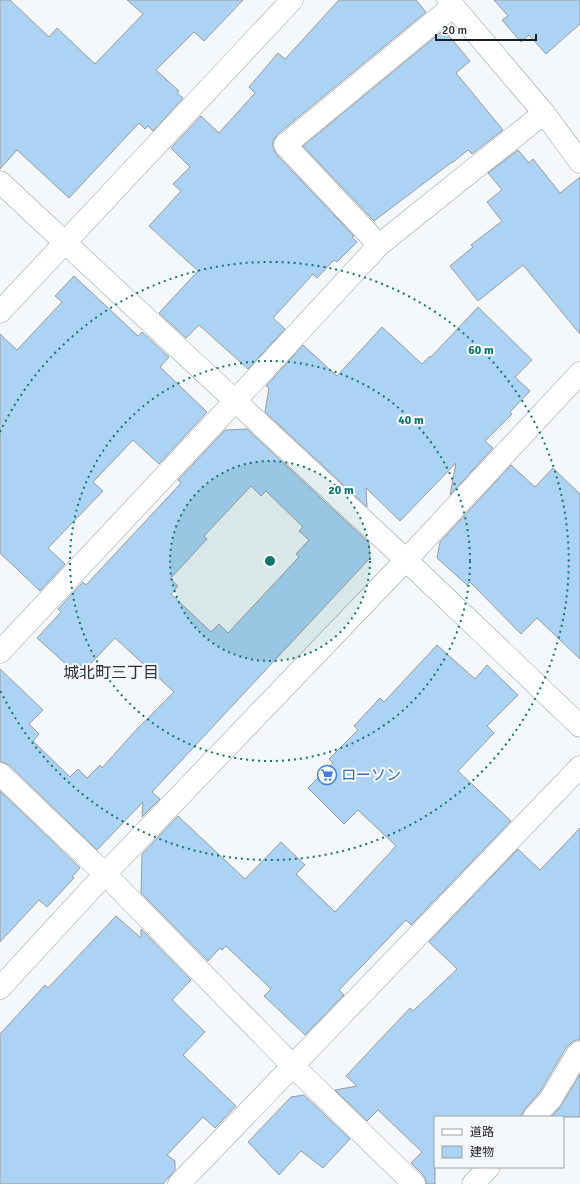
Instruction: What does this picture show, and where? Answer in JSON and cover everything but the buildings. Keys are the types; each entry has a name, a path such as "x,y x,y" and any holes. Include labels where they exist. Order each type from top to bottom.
{"street":[{"path":"0,312 292,0"},
{"path":"379,245 285,145 451,3 544,113 580,162"},
{"path":"0,652 379,245 544,113"},
{"path":"0,182 406,560 580,726"},
{"path":"0,988 105,874 406,560 580,373"},
{"path":"179,1184 580,767"},
{"path":"0,774 105,874 293,1066 414,1184"},
{"path":"535,1116 550,1100 580,1052"},
{"path":"473,1184 488,1168"}],"place":[{"name":"ローソン","path":"327,775"}],"district":[{"name":"城北町三丁目","path":"111,672"}]}
